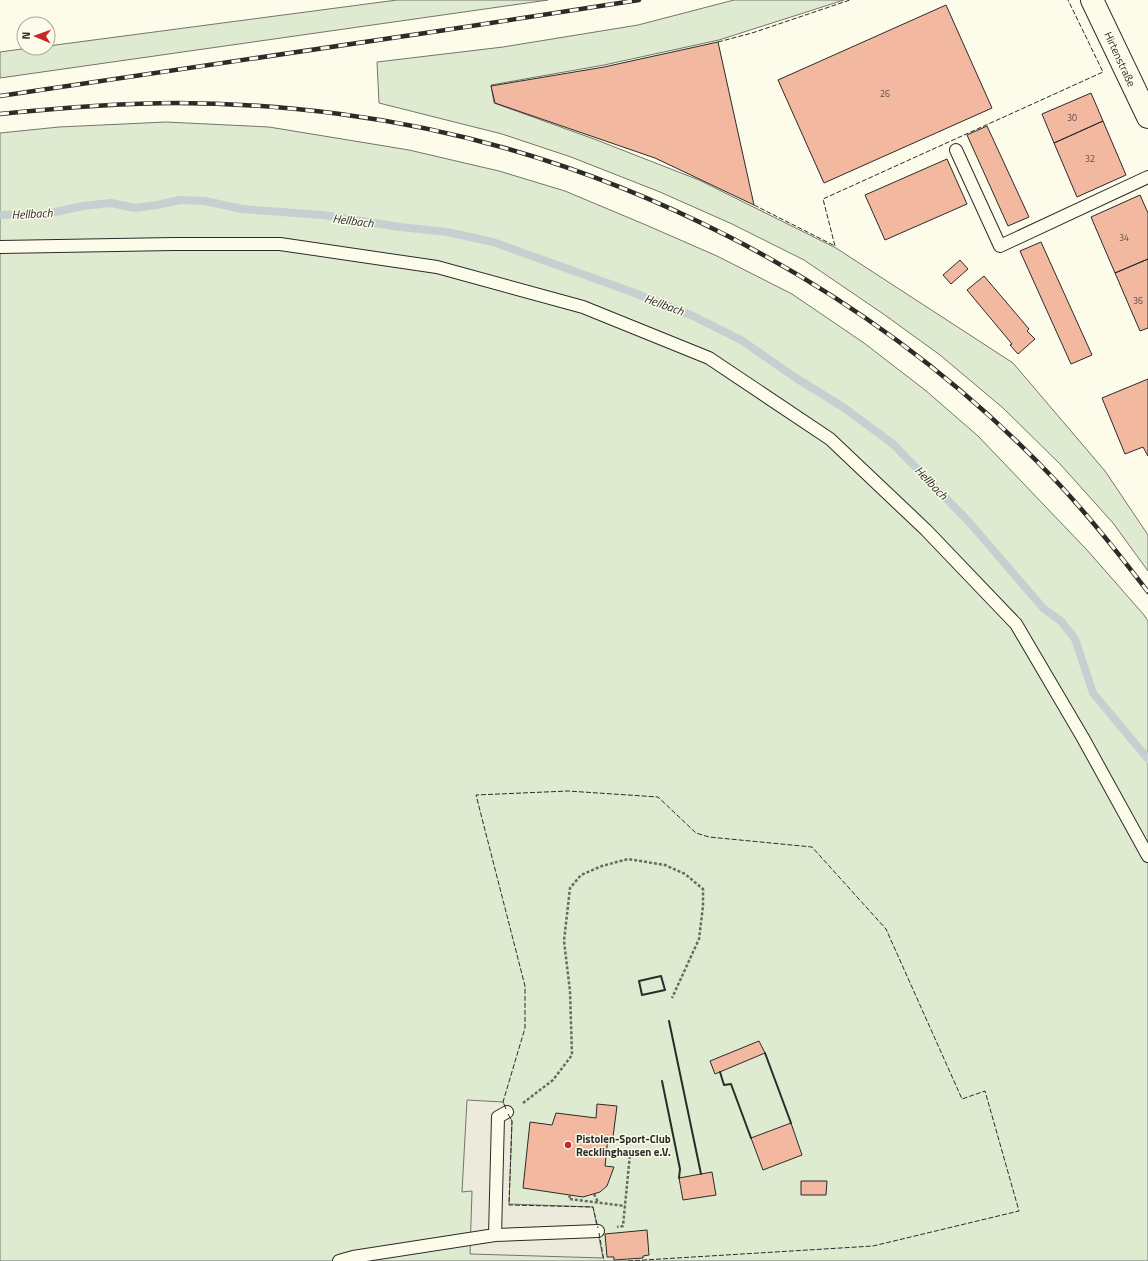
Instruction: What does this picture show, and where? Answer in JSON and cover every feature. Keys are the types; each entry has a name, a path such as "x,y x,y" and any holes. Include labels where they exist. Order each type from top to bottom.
{"street":[{"name":"Hirtenstraße","path":"1092,0 1148,117"}],"lane":[{"path":"956,150 1000,246 1148,177"},
{"path":"0,247 280,244 437,268 583,307 709,358 830,439 926,530 1016,624 1083,738 1148,856"},
{"path":"495,1235 498,1117 507,1112"},
{"path":"339,1261 354,1257 495,1235 598,1231"}],"path":[{"path":"507,1112 530,1099 553,1080 572,1055 570,991 564,941 570,888 581,875 602,866 628,859 665,865 685,874 703,889 703,906 699,939 672,998"},
{"path":"598,1231 623,1226 630,1154 607,1152"},
{"path":"594,1194 598,1202"},
{"path":"570,1195 569,1199 625,1206"}],"green space":[{"path":"397,0 548,0 0,78 0,52 16,50 16,56 56,56 56,45"},
{"path":"734,0 844,0 719,40 604,65 491,85 494,103 594,139 699,180 836,248 1013,363 1105,471 1148,535 1148,571 1113,523 1060,464 1003,408 940,355 882,313 804,260 732,224 660,192 571,157 502,134 379,103 377,62 503,47 638,25"},
{"path":"166,122 269,127 409,150 499,171 565,191 717,256 792,294 864,343 925,390 978,436 1087,550 1144,615 1148,621 1148,1261 0,1261 0,133 59,127"}],"shaded area":[{"path":"467,1100 503,1102 512,1121 509,1204 593,1207 603,1258 470,1254 472,1191 462,1192"}],"building":[{"path":"946,5 992,108 824,183 778,80"},
{"path":"718,42 754,205 655,158 495,103 491,86 604,67"},
{"path":"1091,93 1103,121 1054,143 1042,114"},
{"path":"1103,121 1126,175 1077,197 1054,143"},
{"path":"987,126 1029,217 1008,226 967,135"},
{"path":"947,159 967,204 885,240 865,195"},
{"path":"1140,195 1148,213 1148,259 1115,273 1091,217"},
{"path":"1041,242 1092,355 1071,364 1020,251"},
{"path":"1148,259 1148,328 1140,331 1115,273"},
{"path":"960,260 968,269 951,284 943,275"},
{"path":"984,276 1029,329 1027,331 1035,339 1018,354 1010,345 1012,344 967,290"},
{"path":"1148,379 1148,456 1143,447 1125,454 1102,398"},
{"path":"759,1041 765,1053 715,1074 710,1061"},
{"name":"Pistolen-Sport-Club Recklinghausen e.V.","path":"597,1104 617,1106 613,1137 608,1137 605,1166 614,1167 607,1186 600,1192 583,1197 523,1188 530,1122 552,1125 556,1113 596,1118"},
{"path":"791,1123 802,1155 763,1170 751,1138"},
{"path":"712,1172 716,1195 683,1200 679,1178"},
{"path":"801,1181 827,1181 826,1195 801,1195"},
{"path":"647,1230 649,1255 643,1256 643,1258 614,1260 614,1257 607,1257 605,1234"}],"waterway":[{"name":"Hellbach","path":"0,215 46,214 83,206 111,203 135,208 180,200 205,201 242,209 323,215 400,227 447,232 493,242 632,292 693,316 741,340 796,378 843,407 893,444 969,522 1044,609 1061,621 1075,639 1093,693 1148,759"}],"railway":[{"path":"0,96 639,0"},
{"path":"0,114 88,106 177,103 258,106 340,114 440,132 539,158 636,194 729,237 819,288 903,345 983,410 1056,481 1104,535 1148,592"}],"fence":[{"path":"718,42 752,33 850,0"},
{"path":"754,205 835,246 823,199 1103,72 1068,0"},
{"path":"506,1109 503,1102 525,1028 525,986 476,795 568,791 658,797 696,833 709,837 812,847 886,929 962,1099 985,1091 1019,1211 873,1246 628,1261"},
{"path":"508,1114 512,1121 509,1205 593,1207 598,1228"},
{"path":"599,1233 604,1261"}],"wall":[{"path":"661,976 665,990 642,995 639,981 661,976"},
{"path":"669,1021 701,1174"},
{"path":"765,1053 791,1123"},
{"path":"720,1072 724,1085 731,1084 751,1138"},
{"path":"662,1081 680,1169 679,1178"}],"place":[{"name":"Pistolen-Sport-Club Recklinghausen e.V.","path":"568,1145"}]}
